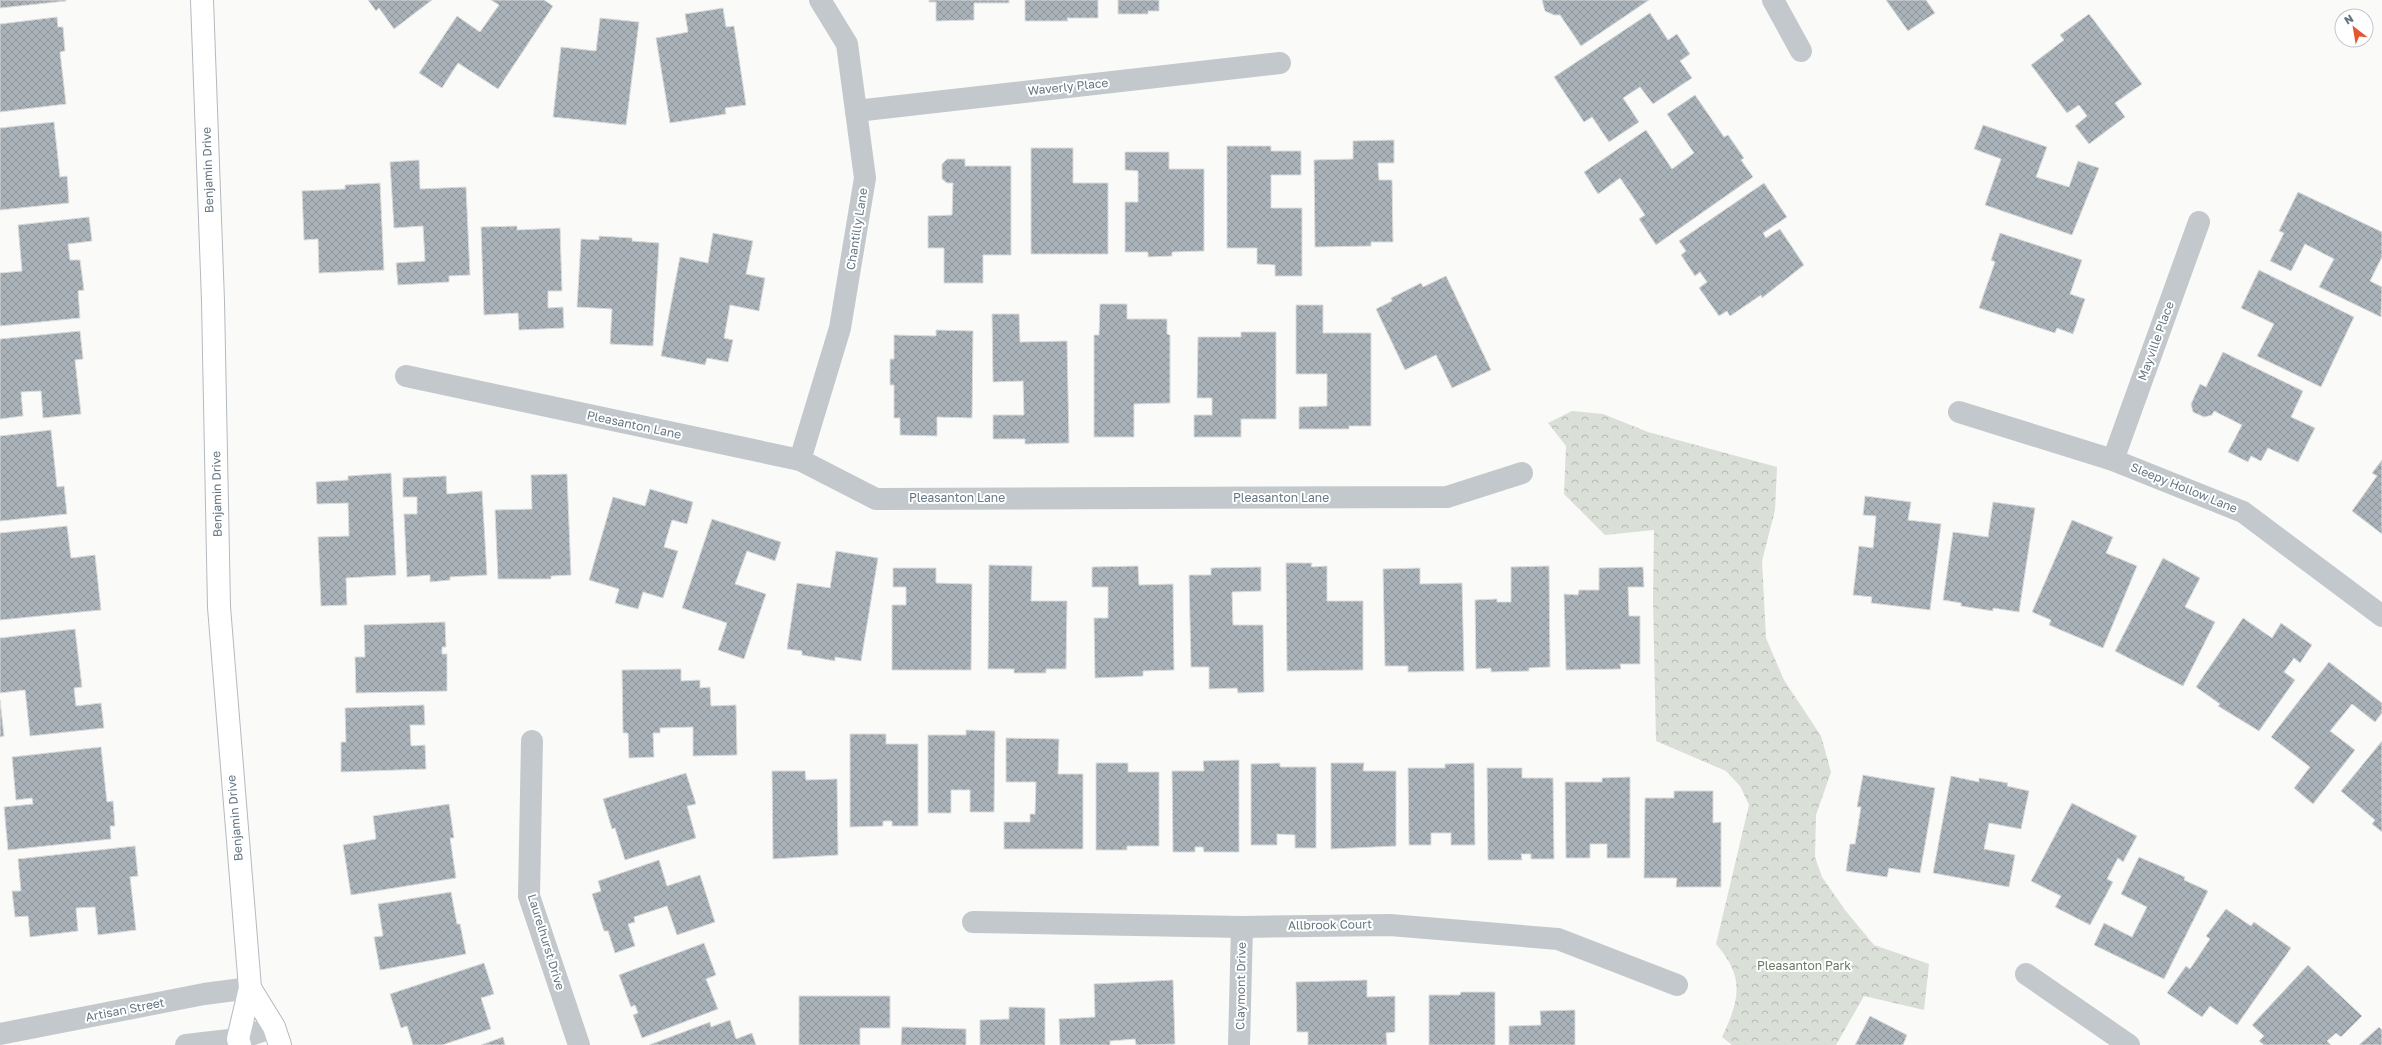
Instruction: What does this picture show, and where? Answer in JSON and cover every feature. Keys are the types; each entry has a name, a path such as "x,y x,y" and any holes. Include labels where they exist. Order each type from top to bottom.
{"main road":[{"name":"Benjamin Drive","path":"202,0 213,301 219,607 250,988 239,1042"},
{"name":"Benjamin Drive","path":"250,988 277,1036"}],"street":[{"name":"Chantilly Lane","path":"800,460 840,328 865,178 847,44 820,0"},
{"path":"1773,0 1801,51"},
{"name":"Waverly Place","path":"856,111 1280,63"},
{"name":"Mayville Place","path":"2113,460 2199,222"},
{"name":"Pleasanton Lane","path":"406,376 800,460 876,499 1448,497 1522,473"},
{"name":"Sleepy Hollow Lane","path":"1959,412 2113,460 2242,512 2382,616"},
{"name":"Laurelhurst Drive","path":"532,741 529,896 579,1045"},
{"name":"Allbrook Court","path":"973,922 1242,927 1390,925 1558,939 1677,985"},
{"name":"Claymont Drive","path":"1239,1045 1242,927"},
{"path":"2026,974 2129,1045"},
{"name":"Artisan Street","path":"0,1034 204,994 250,988"},
{"path":"186,1045 239,1042 277,1036"}],"green space":[{"name":"Pleasanton Park","path":"1572,411 1603,414 1648,432 1777,467 1775,510 1762,561 1766,638 1784,680 1821,736 1831,772 1816,815 1815,857 1822,877 1845,910 1874,945 1929,964 1924,1010 1864,996 1836,1045 1732,1045 1722,1037 1733,1011 1737,989 1732,967 1716,944 1749,805 1740,786 1726,771 1656,741 1653,600 1654,530 1605,535 1564,494 1566,446 1548,423"}],"building":[{"path":"0,0 66,0 66,1 0,8"},
{"path":"368,0 432,0 394,29 379,8 376,11"},
{"path":"491,0 544,0 553,6 498,89 458,63 442,88 419,73 457,16 480,32 499,5"},
{"path":"929,0 1009,0 1009,3 974,3 974,20 936,21 936,2 929,2"},
{"path":"1025,0 1098,0 1098,18 1067,18 1068,21 1025,21"},
{"path":"1118,0 1159,0 1159,11 1148,11 1148,14 1118,14"},
{"path":"1542,0 1649,0 1581,46 1560,15 1554,15 1545,11"},
{"path":"1886,0 1926,0 1935,13 1908,31"},
{"path":"723,8 726,27 734,26 746,105 725,108 726,114 670,123 656,38 688,32 685,14"},
{"path":"1650,13 1668,40 1677,34 1690,54 1680,61 1692,78 1653,104 1640,87 1623,98 1639,122 1609,142 1592,117 1584,122 1554,77"},
{"path":"2089,14 2142,84 2115,103 2125,117 2089,144 2075,126 2087,116 2079,105 2067,113 2031,65 2064,40 2060,35"},
{"path":"57,17 58,27 63,27 65,51 60,52 66,104 0,112 0,24"},
{"path":"600,18 639,22 626,125 553,117 561,47 596,51"},
{"path":"1695,95 1724,137 1728,135 1744,158 1741,160 1753,177 1656,245 1639,219 1645,215 1620,178 1598,194 1584,172 1646,130 1672,169 1694,153 1667,114"},
{"path":"54,122 60,177 67,176 69,203 0,210 0,128"},
{"path":"1983,125 2047,147 2036,177 2069,187 2078,161 2099,168 2072,235 1985,205 2001,159 1974,149"},
{"path":"1394,140 1394,163 1378,163 1379,180 1392,180 1393,242 1371,242 1371,246 1315,247 1314,160 1353,159 1353,141"},
{"path":"1227,146 1271,146 1271,151 1301,151 1301,175 1271,175 1271,208 1302,208 1302,276 1275,276 1275,265 1257,264 1257,248 1227,248"},
{"path":"1031,148 1073,148 1073,183 1108,183 1108,254 1031,254"},
{"path":"1125,152 1169,152 1169,169 1204,169 1204,251 1172,252 1172,256 1148,257 1148,252 1125,252 1125,202 1138,202 1138,171 1125,170"},
{"path":"947,159 965,159 965,166 1011,166 1011,255 983,255 983,283 944,283 944,248 928,248 928,216 952,215 953,183 947,183 942,179 942,164"},
{"path":"419,160 420,189 466,187 470,275 449,276 449,282 398,285 396,263 425,261 423,226 394,228 390,162"},
{"path":"380,183 384,270 319,273 318,239 304,240 302,191 345,189 345,185"},
{"path":"1764,183 1787,217 1763,233 1766,238 1780,229 1804,265 1762,298 1761,295 1730,316 1727,311 1719,316 1699,288 1707,282 1700,272 1695,276 1681,255 1686,251 1679,241"},
{"path":"2298,192 2382,232 2382,257 2370,281 2382,287 2381,317 2319,287 2334,259 2305,244 2291,271 2270,261 2284,233 2279,231"},
{"path":"89,217 92,241 68,244 70,260 80,260 84,290 78,291 80,318 0,326 0,273 22,271 18,225"},
{"path":"517,226 517,230 560,228 562,291 548,291 548,308 563,307 564,328 519,330 518,313 484,315 481,227"},
{"path":"713,233 753,241 746,274 765,278 759,311 730,305 724,338 733,340 728,362 707,358 705,365 661,356 680,257 708,263"},
{"path":"2000,233 2082,260 2070,294 2085,299 2073,334 2057,328 2055,333 1979,308 1995,262 1991,260"},
{"path":"599,236 632,238 632,241 659,243 653,346 610,344 612,309 577,307 581,239 599,240"},
{"path":"2259,270 2354,317 2321,387 2257,356 2274,324 2241,308"},
{"path":"1446,276 1491,370 1452,388 1436,355 1405,370 1376,309 1392,301 1391,298 1421,283 1423,287"},
{"path":"1100,304 1127,304 1127,319 1167,319 1167,334 1170,335 1170,403 1134,404 1134,437 1094,437 1094,335 1099,335"},
{"path":"1296,305 1323,305 1323,333 1371,333 1371,426 1349,426 1349,429 1299,429 1299,407 1327,406 1327,374 1296,374"},
{"path":"992,314 1019,314 1020,342 1067,341 1069,443 1025,444 1025,439 993,439 993,415 1024,415 1023,381 993,382"},
{"path":"936,330 973,331 972,418 937,417 937,436 900,435 900,418 894,418 894,385 890,385 890,359 894,359 894,335 936,336"},
{"path":"80,331 83,359 75,360 81,414 43,418 41,391 21,392 23,416 0,419 0,339"},
{"path":"1241,332 1276,332 1276,419 1241,419 1241,437 1194,437 1194,415 1212,415 1212,398 1197,398 1198,337 1241,337"},
{"path":"2223,352 2303,391 2291,417 2315,428 2298,462 2268,448 2261,461 2251,456 2248,462 2228,452 2242,425 2214,411 2212,415 2204,417 2193,412 2191,404 2200,384 2206,387"},
{"path":"51,430 57,487 64,486 67,514 0,521 0,436"},
{"path":"2382,460 2382,534 2352,511 2377,476 2372,473"},
{"path":"391,473 396,575 346,578 347,605 321,606 318,537 349,536 348,503 317,504 316,482 348,480 348,476"},
{"path":"567,474 571,575 551,576 551,579 498,579 495,510 532,509 531,475"},
{"path":"446,476 447,494 482,491 487,575 450,577 450,580 430,582 430,575 407,577 404,514 417,514 417,497 403,497 403,478"},
{"path":"650,489 693,502 687,524 672,520 664,547 678,551 663,598 643,592 638,609 615,603 619,589 589,580 613,497 645,506"},
{"path":"1865,496 1911,502 1908,520 1941,524 1930,610 1871,603 1872,597 1853,595 1859,546 1873,548 1876,516 1863,515"},
{"path":"1993,502 2035,508 2019,612 1993,608 1993,611 1961,606 1961,603 1943,600 1953,532 1988,537"},
{"path":"712,519 781,542 775,561 747,551 735,584 766,594 744,659 718,650 727,623 682,608"},
{"path":"2072,520 2113,537 2106,553 2137,566 2103,648 2049,625 2051,620 2032,612"},
{"path":"67,526 71,558 95,555 101,610 0,620 0,533"},
{"path":"836,551 878,558 861,661 835,657 835,661 802,655 802,651 787,649 797,583 830,588"},
{"path":"2163,558 2200,578 2185,607 2215,622 2183,686 2115,651"},
{"path":"1286,563 1312,563 1311,567 1327,566 1327,601 1363,601 1363,670 1287,671"},
{"path":"989,565 1032,566 1031,601 1067,601 1066,669 1046,669 1046,673 1014,673 1014,669 988,669"},
{"path":"1138,566 1139,585 1173,584 1174,670 1143,671 1143,676 1095,678 1094,618 1108,618 1108,587 1092,587 1092,567"},
{"path":"1549,566 1550,667 1529,668 1529,671 1491,672 1491,668 1476,669 1475,600 1497,599 1497,602 1511,602 1511,567"},
{"path":"1261,567 1261,591 1232,592 1233,625 1263,625 1264,692 1238,693 1237,688 1209,689 1209,667 1191,667 1189,575 1211,575 1211,568"},
{"path":"1643,567 1644,587 1628,587 1629,616 1640,616 1640,664 1620,664 1621,669 1566,670 1564,594 1578,595 1579,590 1599,590 1599,568"},
{"path":"893,568 936,568 936,583 972,584 971,670 892,670 892,605 906,605 906,587 893,587"},
{"path":"1420,568 1420,584 1462,583 1464,671 1408,672 1408,666 1385,666 1383,569"},
{"path":"2243,618 2272,638 2281,623 2312,645 2300,663 2294,658 2284,672 2295,680 2259,731 2218,706 2220,704 2196,687"},
{"path":"445,622 446,647 442,647 442,654 447,654 447,691 356,693 355,657 365,657 364,625"},
{"path":"75,629 82,687 74,688 76,706 101,703 104,728 30,736 25,690 0,693 0,638"},
{"path":"2329,662 2382,703 2382,713 2375,722 2352,704 2330,731 2355,750 2313,804 2294,788 2310,767 2271,737"},
{"path":"681,669 681,681 700,680 700,688 710,687 711,706 736,705 737,755 693,756 693,727 660,728 660,733 653,733 654,757 629,758 628,733 623,733 622,670"},
{"path":"0,700 4,736 0,737"},
{"path":"424,705 425,725 410,725 411,746 425,745 426,769 341,772 341,742 346,742 345,708"},
{"path":"966,730 995,731 994,812 970,812 970,790 951,790 951,813 928,813 928,735 966,735"},
{"path":"850,734 886,734 886,744 918,744 918,826 892,826 892,821 883,821 883,826 850,827"},
{"path":"1006,738 1059,739 1058,774 1083,774 1083,849 1004,849 1004,822 1030,822 1030,814 1035,814 1036,782 1006,782"},
{"path":"2382,741 2382,832 2372,824 2375,820 2341,791"},
{"path":"101,747 107,802 113,801 115,826 110,826 111,839 8,850 4,807 33,804 32,798 16,800 12,757"},
{"path":"1239,760 1239,852 1204,852 1203,847 1195,847 1195,852 1173,852 1172,771 1204,771 1203,761"},
{"path":"1096,763 1128,763 1128,772 1159,772 1159,846 1127,846 1127,850 1096,850"},
{"path":"1280,763 1280,767 1316,767 1316,848 1295,848 1295,835 1277,834 1277,845 1251,845 1251,764"},
{"path":"1331,763 1364,763 1363,771 1396,771 1396,846 1331,849"},
{"path":"1474,763 1475,845 1451,845 1451,833 1431,833 1431,845 1409,845 1408,768 1445,768 1445,764"},
{"path":"1487,768 1522,768 1522,778 1553,778 1554,859 1531,859 1531,854 1521,854 1522,860 1488,860"},
{"path":"772,771 805,771 806,780 837,779 838,855 773,859"},
{"path":"686,773 696,804 687,806 696,838 625,860 615,828 612,829 603,799"},
{"path":"1863,775 1935,788 1920,873 1889,868 1887,877 1846,871 1850,844 1855,844 1861,807 1857,807"},
{"path":"1951,776 1979,782 1979,778 2008,783 2007,786 2029,791 2021,829 1989,823 1984,849 2015,855 2009,887 1933,873"},
{"path":"1630,777 1630,858 1607,858 1607,844 1590,844 1590,858 1566,858 1565,782 1602,782 1602,778"},
{"path":"1674,791 1713,791 1713,823 1721,822 1721,887 1676,887 1677,878 1644,878 1645,798 1674,798"},
{"path":"2072,803 2137,836 2123,862 2118,858 2107,879 2113,882 2090,925 2055,907 2061,896 2031,881"},
{"path":"449,804 454,838 450,838 456,878 351,895 343,845 376,839 373,816"},
{"path":"135,846 138,876 130,877 136,930 98,935 95,907 76,908 78,931 30,937 28,916 15,917 12,891 21,891 18,859"},
{"path":"2139,857 2185,877 2184,880 2208,891 2164,979 2094,945 2104,923 2132,937 2147,907 2121,894"},
{"path":"659,860 667,886 700,875 715,922 677,935 667,906 634,917 635,922 628,924 635,946 615,953 608,931 604,931 592,894 601,891 598,881"},
{"path":"451,892 457,924 460,924 466,954 380,970 374,937 383,936 378,904"},
{"path":"2226,909 2251,926 2254,922 2291,948 2237,1025 2210,1006 2202,1017 2167,993 2186,966 2190,969 2210,939 2206,936"},
{"path":"704,943 716,975 706,979 718,1009 642,1038 633,1015 638,1013 635,1005 631,1007 619,975"},
{"path":"484,963 494,994 481,998 491,1029 442,1045 413,1045 407,1026 401,1028 390,994"},
{"path":"2308,965 2362,1016 2341,1037 2336,1033 2327,1041 2331,1045 2264,1045 2259,1041 2264,1036 2252,1025"},
{"path":"1173,980 1175,1044 1136,1045 1135,1039 1110,1041 1110,1045 1060,1045 1059,1019 1095,1017 1094,984"},
{"path":"1367,980 1367,997 1395,996 1395,1032 1386,1033 1387,1045 1308,1045 1308,1032 1297,1032 1296,982"},
{"path":"1461,992 1495,992 1495,1045 1429,1045 1429,995 1460,995"},
{"path":"799,996 890,996 890,1028 860,1028 860,1045 799,1045"},
{"path":"1009,1007 1045,1008 1045,1045 980,1045 980,1020 1009,1019"},
{"path":"1575,1010 1575,1045 1509,1045 1509,1026 1541,1025 1540,1011"},
{"path":"1870,1016 1907,1035 1903,1045 1855,1045"},
{"path":"730,1020 736,1039 752,1033 756,1045 649,1045 710,1022 711,1027"},
{"path":"902,1027 966,1029 966,1045 901,1045"},
{"path":"2379,1027 2382,1030 2382,1045 2359,1045"},
{"path":"503,1037 505,1045 481,1045"}]}
